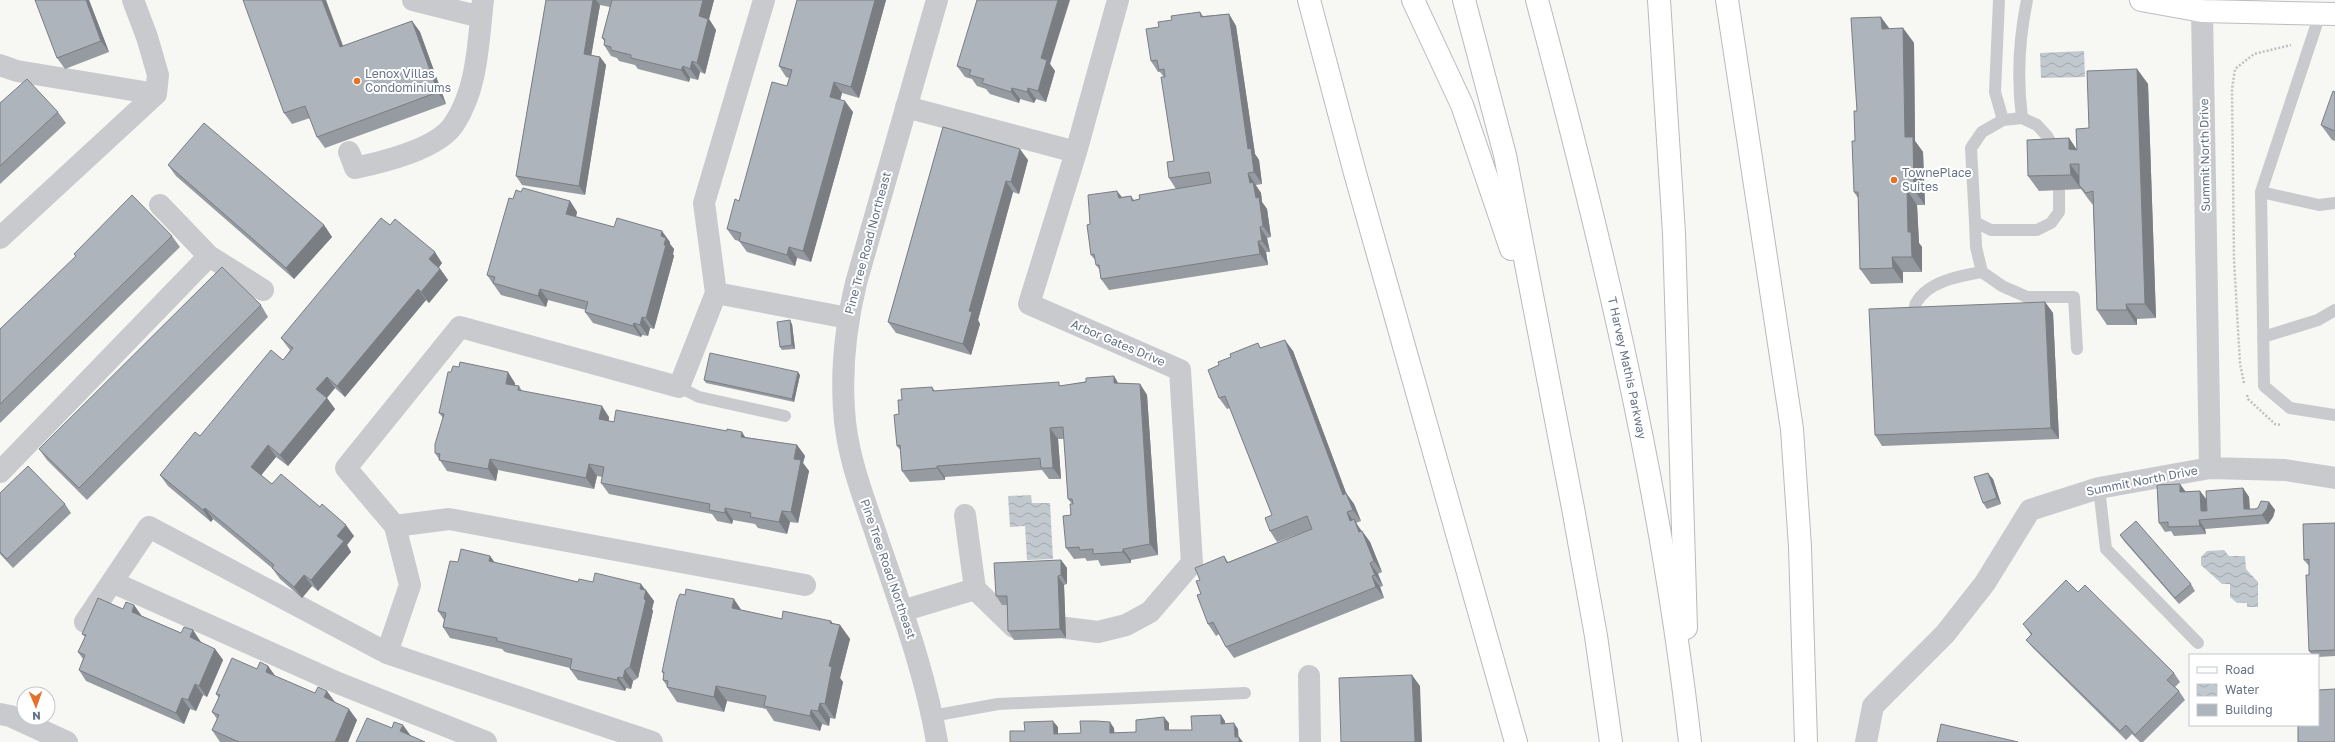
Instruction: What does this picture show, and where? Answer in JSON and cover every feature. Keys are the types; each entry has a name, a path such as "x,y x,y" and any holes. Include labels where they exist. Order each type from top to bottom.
{"main road":[{"path":"1309,0 1355,173 1516,742"},
{"path":"1413,0 1464,112 1485,168 1539,332"},
{"path":"1464,0 1505,154 1595,628 1610,742"},
{"name":"T Harvey Mathis Parkway","path":"1537,0 1570,123 1626,363 1661,544 1689,734"},
{"path":"1659,0 1674,233 1689,734"},
{"path":"2141,0 2202,10 2328,14"},
{"path":"1729,1 1792,429 1800,547 1806,742"}],"street":[{"path":"0,238 156,94 158,75 147,37 133,0"},
{"path":"349,152 355,168 381,163 405,155 440,138 454,125 472,84 482,8 413,0"},
{"path":"387,653 410,586 395,526 346,468 460,327 679,387 716,293 704,203 764,0"},
{"name":"Pine Tree Road Northeast","path":"937,0 848,318 843,355 844,410 852,464 921,667 937,742"},
{"name":"Arbor Gates Drive","path":"1066,628 1098,632 1126,625 1150,612 1192,563 1180,370 1029,304 1076,152 1118,0"},
{"name":"Summit North Drive","path":"2202,10 2210,468"},
{"path":"0,65 17,70 156,94"},
{"path":"906,107 1076,152"},
{"path":"160,205 210,256 263,290"},
{"path":"0,472 210,256"},
{"path":"716,293 848,318"},
{"name":"Summit North Drive","path":"1866,742 1873,706 1945,634 1985,583 2030,510 2099,488 2210,468 2285,470 2335,478"},
{"path":"965,515 975,589 1014,627"},
{"path":"395,526 449,519 805,585"},
{"path":"85,622 149,527 387,653 649,741"},
{"path":"112,582 338,683 486,742"},
{"path":"902,610 975,589"},
{"path":"1309,676 1310,742"},
{"path":"0,714 10,716 66,742"}],"lane":[{"path":"1999,0 1995,92 2003,120"},
{"path":"2022,118 2018,89 2021,27 2027,0"},
{"path":"2328,14 2261,192 2263,337 2264,386 2290,408 2335,415"},
{"path":"2058,154 2047,136 2037,126 2022,118 2003,120 1982,132 1972,148 1976,246 1982,272 2002,286 2027,297 2074,297 2077,349"},
{"path":"1975,222 1992,230 2037,230 2051,223 2059,212 2059,191"},
{"path":"2261,192 2319,205 2335,202"},
{"path":"1913,319 1916,304 1935,285 1959,276 1982,272"},
{"path":"2263,337 2318,320 2335,310"},
{"path":"679,387 699,397 785,416"},
{"path":"2099,488 2106,550 2198,643"},
{"path":"932,716 998,704 1245,693"}],"water":[{"path":"2084,51 2085,77 2041,78 2040,53"},
{"path":"1031,495 1032,503 1050,503 1053,559 1027,560 1025,526 1010,527 1008,496"},
{"path":"2224,550 2229,556 2245,556 2246,569 2258,582 2258,607 2247,607 2247,603 2237,603 2230,597 2230,584 2222,584 2201,565 2201,557 2207,551"}],"building":[{"path":"35,0 86,0 101,41 57,58"},
{"name":"Lenox Villas Condominiums","path":"243,0 322,0 340,47 412,21 438,92 317,137 305,106 284,113"},
{"path":"546,0 593,0 584,54 600,57 579,186 516,176"},
{"path":"612,0 703,0 699,16 708,19 697,63 692,61 690,69 683,66 681,70 631,58 631,55 611,50 611,47 604,45 605,39 602,38"},
{"path":"797,0 875,0 851,87 834,82 830,97 845,101 803,251 789,247 787,255 739,241 741,233 727,229 735,199 739,201 772,82 787,86 792,70 779,66"},
{"path":"977,0 1058,0 1041,58 1047,60 1038,91 1028,88 1027,92 1012,88 1011,92 982,83 984,79 969,75 971,70 957,66"},
{"path":"1200,12 1201,17 1229,14 1248,149 1251,148 1254,172 1248,173 1250,183 1253,182 1256,198 1259,197 1263,226 1260,227 1262,241 1258,241 1260,254 1101,279 1099,265 1096,265 1094,254 1091,255 1087,225 1090,224 1088,195 1117,191 1119,198 1131,196 1132,201 1140,199 1139,195 1211,183 1209,172 1169,178 1167,162 1174,161 1161,77 1165,77 1164,69 1159,70 1157,60 1151,61 1146,29 1159,27 1158,22 1172,20 1171,16"},
{"name":"TownePlace Suites","path":"1881,17 1882,29 1903,28 1905,137 1913,137 1914,190 1907,190 1908,232 1911,232 1912,257 1892,257 1893,268 1860,269 1858,192 1854,192 1852,141 1855,141 1854,111 1857,111 1851,18"},
{"path":"2137,69 2145,304 2126,304 2127,310 2097,310 2093,191 2086,193 2079,185 2079,164 2070,164 2071,175 2028,176 2027,140 2069,138 2069,149 2077,150 2076,129 2089,128 2087,71"},
{"path":"27,79 58,112 0,166 0,103"},
{"path":"2333,91 2335,92 2335,131 2321,125"},
{"path":"204,123 324,225 286,268 168,165"},
{"path":"943,127 1020,149 1011,182 1006,181 969,311 972,312 963,344 888,322"},
{"path":"523,188 570,201 566,214 614,227 617,218 662,231 661,236 666,238 664,245 666,245 646,318 642,317 640,325 634,323 633,326 585,312 588,302 540,289 538,296 493,283 495,277 487,275 509,198 513,199 516,190 521,192"},
{"path":"132,195 172,236 0,404 0,329 76,256 74,254"},
{"path":"381,218 390,225 395,219 435,252 429,259 440,269 421,292 418,289 337,386 327,377 316,389 327,398 280,455 268,445 251,467 272,484 281,474 320,507 322,504 346,525 337,536 344,541 311,580 304,575 294,587 272,568 274,565 249,544 205,508 203,510 160,475 195,432 200,436 271,350 283,360 293,348 281,338"},
{"path":"222,267 261,305 79,488 39,449"},
{"path":"2045,302 2051,428 1875,435 1869,309"},
{"path":"790,320 792,345 780,347 777,322"},
{"path":"1285,340 1343,495 1346,493 1353,510 1347,512 1350,521 1354,519 1359,532 1362,531 1374,561 1370,563 1375,575 1372,576 1376,587 1226,647 1213,622 1208,624 1197,595 1201,594 1196,581 1200,580 1195,568 1224,556 1227,563 1312,529 1307,516 1270,531 1265,518 1272,515 1225,396 1219,398 1208,370 1219,365 1218,362 1231,357 1230,354 1258,343 1260,348"},
{"path":"710,353 798,372 792,399 704,380"},
{"path":"460,362 508,372 506,384 519,386 518,390 602,406 599,419 614,422 616,410 727,431 727,429 742,432 741,437 797,445 794,459 801,460 791,512 782,511 779,522 750,517 751,513 725,508 725,513 709,510 710,504 601,483 604,467 589,464 586,478 490,459 488,469 439,460 440,454 435,453 435,444 444,414 439,413 448,372 451,372 453,366 459,367"},
{"path":"1114,376 1114,383 1140,384 1150,544 1123,549 1123,552 1093,554 1093,549 1080,550 1079,547 1066,548 1063,516 1071,515 1070,504 1073,504 1072,499 1068,499 1063,427 1050,428 1053,468 1041,468 1040,458 937,466 937,468 902,471 900,445 897,446 894,415 899,414 898,400 902,400 901,389 932,387 933,391 1059,382 1059,386 1086,382 1086,378"},
{"path":"28,466 65,504 7,559 0,552 0,493"},
{"path":"1988,473 1997,498 1983,503 1974,477"},
{"path":"2180,484 2180,492 2200,491 2201,511 2207,511 2206,491 2243,488 2244,509 2258,508 2261,501 2269,502 2267,509 2262,515 2199,520 2200,526 2168,527 2168,522 2159,523 2157,485"},
{"path":"2136,521 2191,584 2175,598 2120,535"},
{"path":"2335,523 2335,650 2309,651 2306,575 2309,575 2309,559 2304,560 2303,524"},
{"path":"461,549 490,556 489,561 578,582 579,579 593,582 595,573 641,584 640,589 646,590 644,599 646,600 630,667 625,670 623,678 618,677 617,680 570,669 572,659 497,641 497,638 443,627 446,613 438,611 450,561 458,562"},
{"path":"1061,560 1061,575 1058,576 1060,629 1008,631 1007,596 996,596 994,563"},
{"path":"2066,580 2078,592 2085,585 2174,673 2167,680 2179,691 2135,735 2126,725 2120,731 2026,640 2032,634 2023,624"},
{"path":"686,589 734,599 732,608 782,619 783,611 831,621 830,623 840,625 829,666 832,667 825,704 820,703 818,711 811,710 810,716 764,706 766,696 716,686 714,697 667,687 668,681 663,680 664,672 662,672 677,601 680,594 685,595"},
{"path":"98,598 123,609 126,602 134,605 132,612 181,633 184,627 193,630 190,637 215,649 199,686 195,684 188,700 182,698 176,713 79,670 85,655 78,652 86,635 82,634"},
{"path":"232,658 257,669 260,662 268,666 266,672 315,693 318,687 327,691 324,697 349,709 335,742 239,742 212,730 219,715 212,712 220,695 216,694"},
{"path":"1412,675 1415,742 1341,742 1339,678"},
{"path":"2335,689 2335,742 2298,742 2298,726 2319,726 2319,690"},
{"path":"1221,715 1221,724 1234,723 1235,737 1239,737 1239,742 1010,742 1010,731 1025,731 1024,722 1053,721 1054,734 1081,733 1080,721 1110,722 1110,733 1136,732 1136,720 1164,717 1165,730 1192,730 1191,716"},
{"path":"367,718 392,728 394,722 403,725 400,731 425,742 356,742"},
{"path":"1941,724 2018,742 1937,742"}],"place":[{"name":"Lenox Villas Condominiums","path":"357,81"},
{"name":"TownePlace Suites","path":"1894,180"}]}
